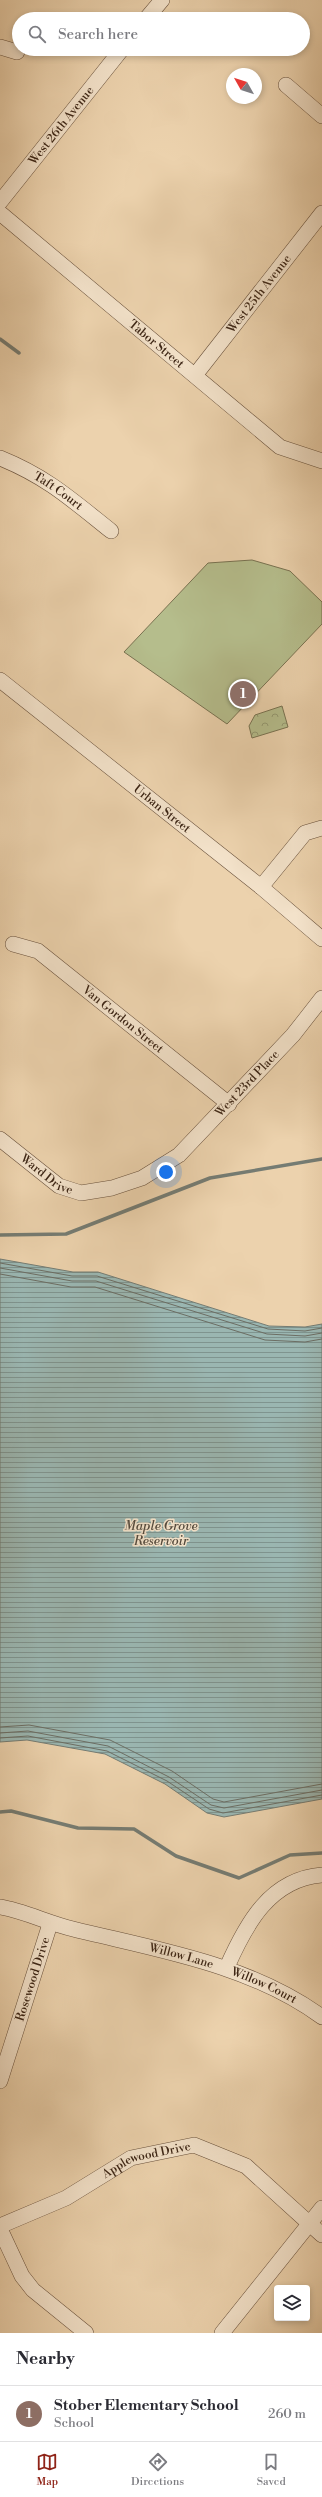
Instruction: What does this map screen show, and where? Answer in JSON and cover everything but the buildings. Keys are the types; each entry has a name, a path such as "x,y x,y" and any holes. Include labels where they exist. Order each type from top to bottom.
{"street":[{"path":"152,12 162,0"},
{"path":"0,47 12,51"},
{"name":"West 26th Avenue","path":"0,202 116,56"},
{"path":"286,86 322,116"},
{"name":"Tabor Street","path":"0,212 196,374 280,447 321,461"},
{"name":"West 25th Avenue","path":"196,374 322,213"},
{"name":"Taft Court","path":"0,458 30,470 52,483 111,531"},
{"name":"Urban Street","path":"0,680 261,887 322,939"},
{"path":"261,887 305,833 322,828"},
{"name":"Van Gordon Street","path":"13,944 38,951 229,1104"},
{"name":"West 23rd Place","path":"168,1164 229,1104 293,1035 322,998"},
{"name":"Ward Drive","path":"0,1139 59,1186 81,1193 112,1188 142,1178 168,1164"},
{"name":"Willow Lane","path":"0,1907 50,1924 226,1967 253,1915 271,1895 292,1882 322,1875"},
{"name":"Rosewood Drive","path":"0,2081 50,1924"},
{"name":"Willow Court","path":"226,1967 284,1992 322,2017"},
{"name":"Applewood Drive","path":"0,2228 66,2198 131,2158 194,2145 246,2166 322,2235"},
{"path":"222,2333 322,2208"},
{"path":"0,2228 22,2276 33,2290 86,2333"}],"green space":[{"path":"252,560 290,571 322,602 322,624 227,724 124,652 208,563"},
{"path":"282,706 288,727 252,738 249,726 255,715"}],"water":[{"name":"Maple Grove Reservoir","path":"0,1259 73,1272 98,1272 269,1326 305,1327 322,1324 322,1799 224,1817 207,1813 165,1784 105,1754 27,1740 0,1742"}],"waterway":[{"path":"0,339 19,353"},
{"path":"0,1235 66,1234 210,1178 322,1159"},
{"path":"0,1812 11,1811 78,1828 134,1829 176,1856 239,1878 290,1855 322,1853"}],"place":[{"name":"Stober Elementary School","path":"243,694"}]}
